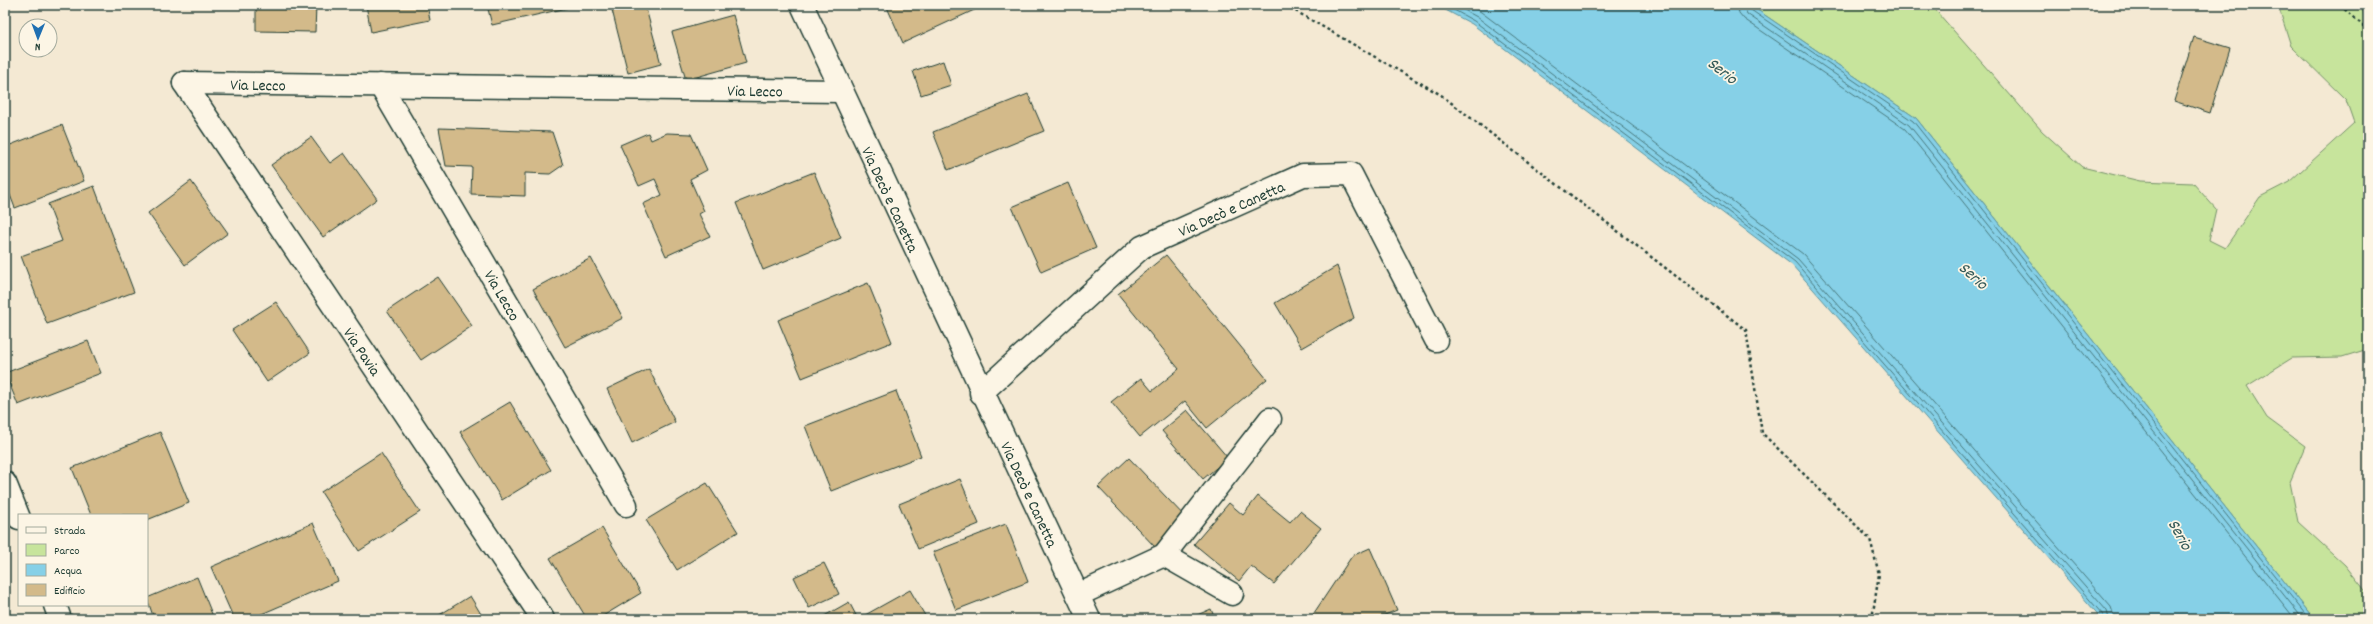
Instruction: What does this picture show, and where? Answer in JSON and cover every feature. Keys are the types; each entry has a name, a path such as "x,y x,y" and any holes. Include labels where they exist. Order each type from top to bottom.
{"street":[{"name":"Via Decò e Canetta","path":"802,5 982,393 1089,619"},
{"name":"Via Lecco","path":"184,83 841,91"},
{"name":"Via Pavia","path":"184,83 543,619"},
{"name":"Via Lecco","path":"380,85 626,505"},
{"name":"Via Decò e Canetta","path":"982,393 1142,247 1303,175 1352,174 1436,340"},
{"path":"1078,595 1164,555 1270,419"},
{"path":"5,483 18,516"},
{"path":"1164,555 1232,594"},
{"path":"55,606 60,619"}],"path":[{"path":"1285,5 1294,12 1441,95 1746,330 1762,433 1870,539 1878,574 1872,619"},
{"path":"2340,5 2368,30"}],"green space":[{"path":"1750,5 1931,5 2042,131 2082,167 2140,181 2193,183 2216,209 2209,240 2225,248 2260,197 2289,182 2354,123 2346,100 2291,46 2278,5 2361,5 2368,27 2368,349 2342,357 2292,358 2247,386 2267,418 2305,446 2290,482 2298,522 2345,565 2368,594 2368,619 2314,619 1916,118"}],"water":[{"name":"Serio","path":"1436,5 1750,5 1916,118 2314,619 2102,619 1792,265 1472,24"}],"building":[{"path":"256,5 316,5 315,32 256,31"},
{"path":"366,5 427,5 430,20 371,32"},
{"path":"487,5 567,5 567,8 492,25"},
{"path":"634,5 645,5 661,64 628,73 612,10"},
{"path":"886,5 985,5 903,43"},
{"path":"733,15 746,63 686,80 672,32"},
{"path":"2194,37 2230,48 2210,113 2174,101"},
{"path":"943,61 951,85 921,95 913,71"},
{"path":"1028,94 1044,131 948,170 933,132"},
{"path":"62,125 84,181 15,208 5,182 5,147"},
{"path":"439,128 552,132 563,165 550,174 525,173 525,196 471,194 472,167 446,166"},
{"path":"648,133 651,140 667,133 691,134 707,170 690,179 704,211 699,214 710,236 666,256 643,204 662,195 655,179 639,186 620,145"},
{"path":"311,137 330,163 344,153 377,199 323,237 271,165"},
{"path":"814,172 841,238 763,270 736,203"},
{"path":"191,181 228,233 185,265 148,213"},
{"path":"1068,183 1096,248 1041,272 1012,207"},
{"path":"94,186 134,292 47,324 21,256 62,241 48,204"},
{"path":"1166,255 1267,379 1207,428 1185,401 1140,437 1111,402 1141,378 1152,391 1179,369 1118,294"},
{"path":"591,258 623,318 565,347 533,289"},
{"path":"1337,266 1354,318 1302,348 1275,303"},
{"path":"438,277 472,326 421,360 387,311"},
{"path":"868,283 892,342 802,378 778,320"},
{"path":"276,302 310,353 267,382 232,330"},
{"path":"88,341 101,373 18,405 5,373"},
{"path":"649,369 675,422 632,443 607,389"},
{"path":"896,391 921,456 831,491 805,426"},
{"path":"510,402 551,470 502,500 460,432"},
{"path":"1187,410 1228,458 1203,479 1162,431"},
{"path":"160,432 189,503 148,520 148,514 91,514 72,468"},
{"path":"381,453 420,512 359,551 321,492"},
{"path":"1129,458 1187,519 1156,548 1098,487"},
{"path":"960,479 979,524 918,549 899,504"},
{"path":"707,483 738,532 677,570 646,520"},
{"path":"1258,496 1290,522 1300,511 1321,528 1274,584 1251,566 1239,581 1194,544 1229,503 1243,515"},
{"path":"313,523 338,581 250,619 234,619 211,567"},
{"path":"1006,524 1028,582 956,610 933,552"},
{"path":"602,528 641,593 598,619 587,619 550,558"},
{"path":"1370,548 1397,610 1375,619 1310,619 1352,556"},
{"path":"824,563 839,594 809,608 794,577"},
{"path":"197,577 214,619 154,619 148,598"},
{"path":"910,590 927,619 858,619"},
{"path":"470,596 484,619 433,619"},
{"path":"849,602 858,619 819,619"},
{"path":"1211,609 1215,619 1188,619"}]}
